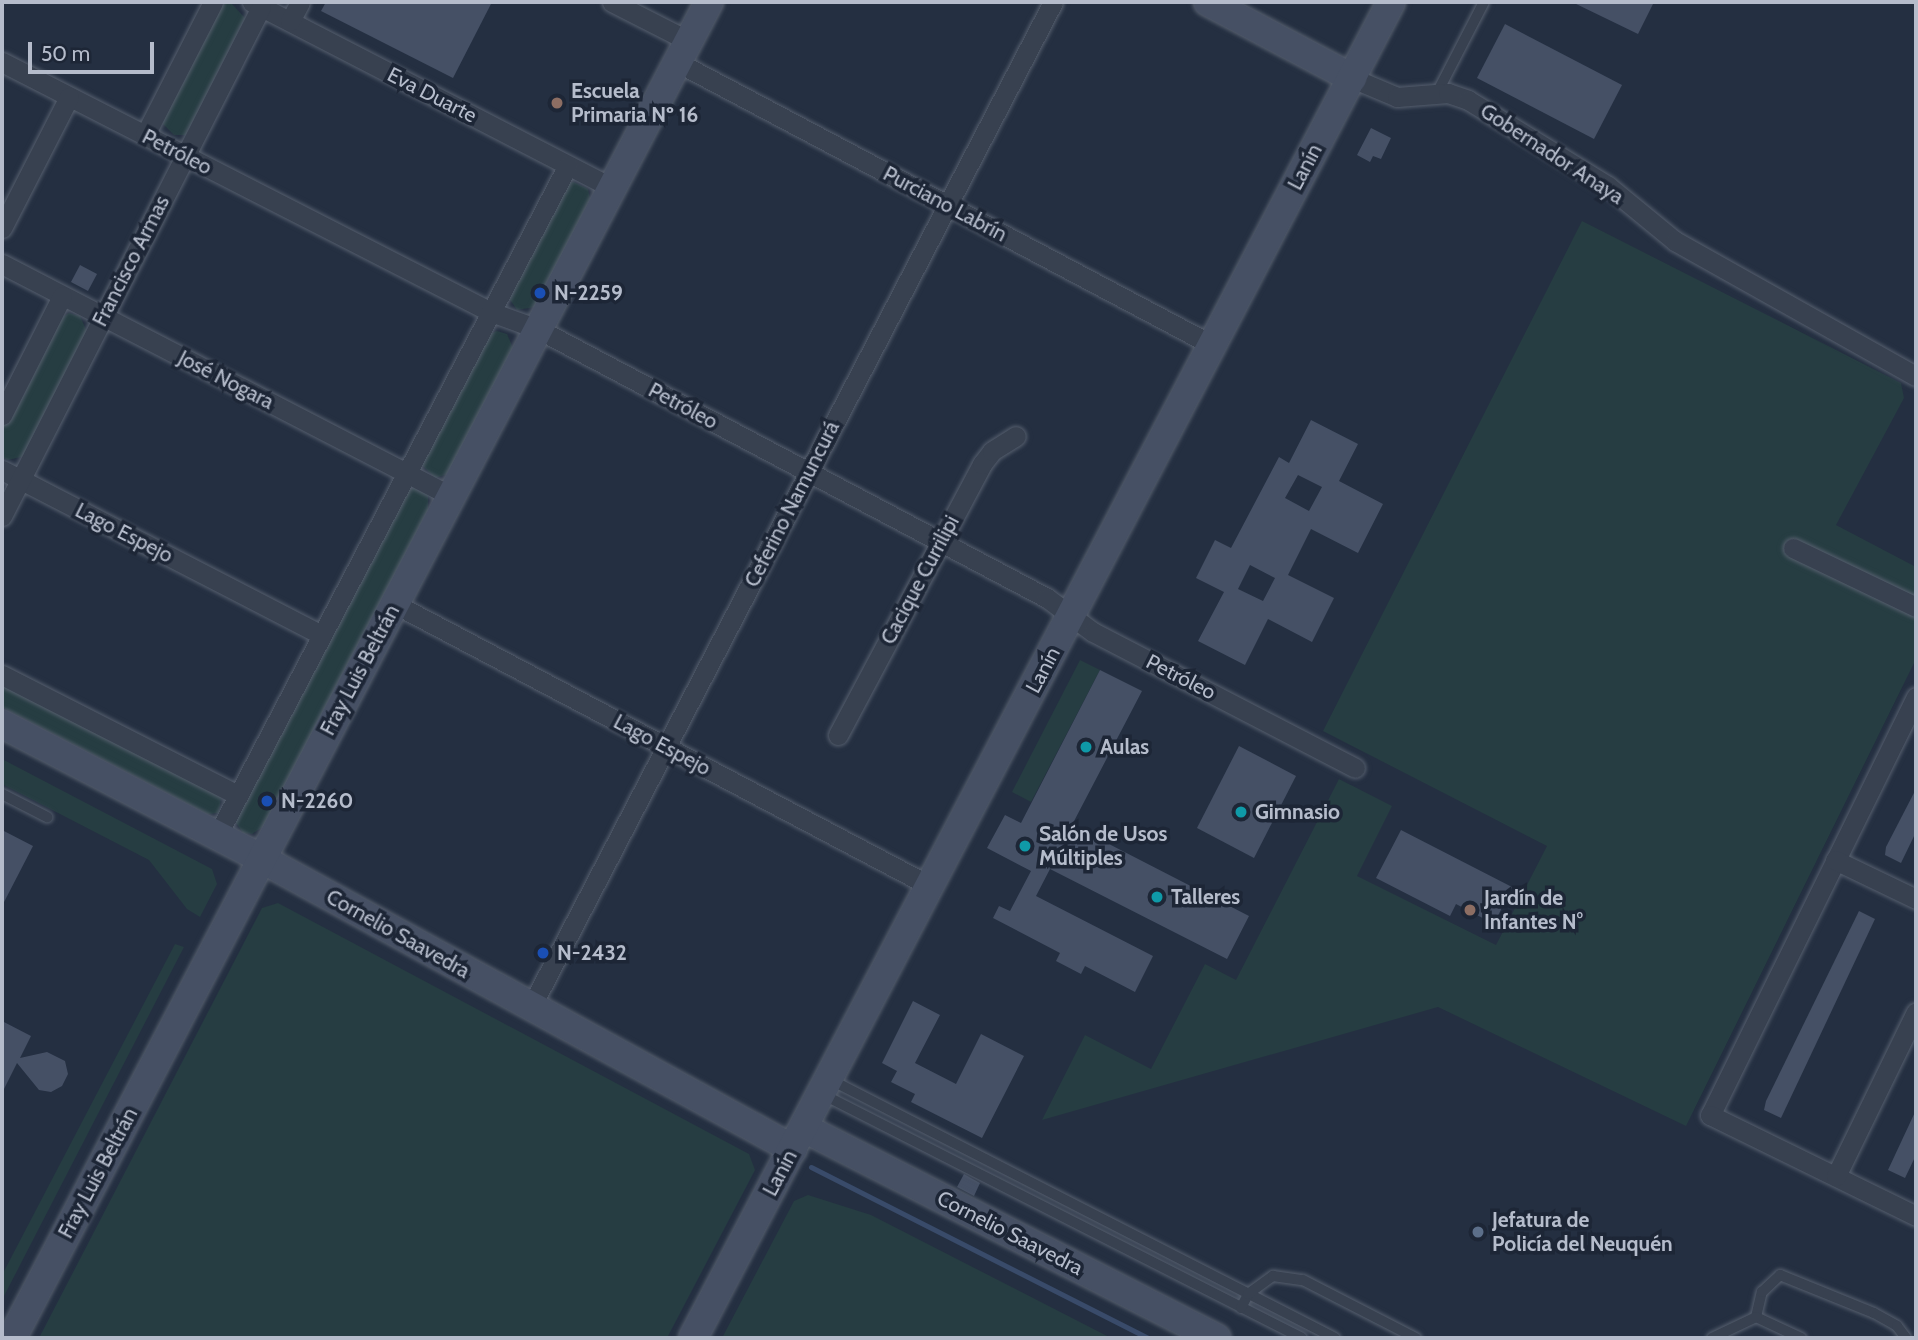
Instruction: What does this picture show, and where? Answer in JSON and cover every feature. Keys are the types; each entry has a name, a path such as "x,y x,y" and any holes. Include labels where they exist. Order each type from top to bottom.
{"main road":[{"name":"Fray Luis Beltrán","path":"12,1338 709,2"},
{"name":"Gobernador Anaya","path":"1208,2 1352,78"},
{"name":"Lanín","path":"693,1338 1391,2"},
{"name":"Cornelio Saavedra","path":"2,724 262,859 531,1007 798,1139 1217,1338"}],"street":[{"path":"145,135 213,2"},
{"path":"290,22 300,2"},
{"name":"Purciano Labrín","path":"612,2 683,52 947,205 1212,345"},
{"name":"Ceferino Namuncurá","path":"531,1007 1053,2"},
{"name":"Eva Duarte","path":"256,4 612,188"},
{"name":"Francisco Armas","path":"2,516 185,156 256,4"},
{"name":"Petróleo","path":"2,62 491,312 538,329 940,542 1071,616 1355,768"},
{"name":"Gobernador Anaya","path":"1352,78 1397,97 1437,93 1468,100 1608,186 1675,241 1916,376"},
{"path":"2,228 69,96"},
{"path":"217,836 568,165"},
{"name":"José Nogara","path":"2,264 451,496"},
{"path":"2,415 62,296"},
{"name":"Cacique Currilipi","path":"838,735 986,458 1016,436"},
{"name":"Lago Espejo","path":"2,470 322,635"},
{"path":"1793,548 1916,607"},
{"name":"Lago Espejo","path":"395,604 930,886"},
{"path":"2,675 238,795"},
{"path":"1916,696 1710,1115 1916,1216"},
{"path":"1835,860 1916,899"},
{"path":"1836,1176 1916,1012"}],"lane":[{"path":"1437,93 1484,2"},
{"path":"2,794 47,817"},
{"path":"825,1086 1335,1338"},
{"path":"825,1086 1301,1338"},
{"path":"1756,1317 1762,1292 1780,1275 1874,1312 1898,1326 1906,1338"},
{"path":"1241,1308 1248,1294 1272,1276 1303,1280 1416,1338"},
{"path":"1712,1338 1756,1317"},
{"path":"1756,1317 1801,1338"}],"green space":[{"path":"231,3 245,18 186,135 174,135 162,123 221,5"},
{"path":"574,182 588,189 590,199 535,307 517,310 509,298 569,183"},
{"path":"1582,221 1901,383 1904,398 1836,525 1916,567 1916,659 1686,1126 1438,1007 1042,1120 1085,1035 1151,1069 1205,964 1236,980 1339,779 1392,806 1357,876 1496,945 1547,846 1323,731"},
{"path":"69,313 80,316 87,332 25,456 8,460 2,457 2,427 54,323"},
{"path":"497,331 507,334 513,348 448,474 435,478 422,465 487,335"},
{"path":"414,488 428,495 428,510 264,826 252,834 243,833 235,821 409,489"},
{"path":"1080,660 1100,670 1031,802 1012,792"},
{"path":"2,682 221,797 219,813 208,814 2,707"},
{"path":"2,759 212,869 217,884 200,917 187,909 149,860 2,784"},
{"path":"278,903 749,1154 755,1170 667,1338 39,1338 262,908"},
{"path":"175,944 184,947 2,1300 2,1275"},
{"path":"808,1195 871,1215 1111,1338 722,1338 794,1201"}],"building":[{"path":"326,2 492,2 453,78 321,11"},
{"path":"1572,2 1654,2 1638,34"},
{"path":"1505,24 1622,85 1594,139 1477,78"},
{"path":"1371,128 1391,138 1381,159 1373,156 1370,162 1357,155"},
{"path":"80,265 97,274 88,291 71,282"},
{"path":"1311,420 1358,444 1339,481 1383,504 1358,553 1311,529 1288,575 1334,598 1312,642 1268,619 1245,665 1198,641 1224,592 1196,578 1215,540 1231,548 1279,457 1289,463","holes":["1298,475 1322,487 1309,511 1285,498","1250,565 1275,578 1263,601 1238,589"]},
{"path":"1100,670 1142,691 1072,825 1249,916 1227,959 1050,869 1036,896 1153,956 1135,992 1085,966 1081,974 1056,961 1060,953 993,918 999,906 1010,911 1031,871 987,848 1005,815 1021,823"},
{"name":"Gimnasio","path":"1239,746 1296,776 1254,858 1197,828"},
{"path":"1916,789 1916,832 1901,863 1885,855 1886,847"},
{"path":"2,830 33,846 2,906"},
{"path":"1401,830 1512,887 1494,924 1456,904 1450,916 1376,878"},
{"path":"1859,911 1875,919 1781,1118 1764,1110 1766,1101"},
{"path":"913,1001 940,1015 915,1063 956,1084 981,1034 1024,1056 982,1138 911,1102 915,1094 891,1082 897,1071 882,1063"},
{"path":"2,1021 31,1036 20,1058 47,1052 65,1061 68,1074 62,1086 51,1092 39,1090 17,1063 2,1093"},
{"path":"1916,1110 1916,1155 1905,1178 1888,1170"},
{"path":"964,1174 980,1183 974,1196 957,1187"}],"waterway":[{"path":"811,1167 1148,1338"}],"place":[{"name":"Escuela Primaria Nº 16","path":"557,103"},
{"name":"N-2259","path":"540,293"},
{"name":"Aulas","path":"1086,747"},
{"name":"N-2260","path":"267,801"},
{"name":"Gimnasio","path":"1241,812"},
{"name":"Salón de Usos Múltiples","path":"1025,846"},
{"name":"Talleres","path":"1157,897"},
{"name":"Jardín de Infantes N°","path":"1470,910"},
{"name":"N-2432","path":"543,953"},
{"name":"Jefatura de Policía del Neuquén","path":"1478,1232"}]}
